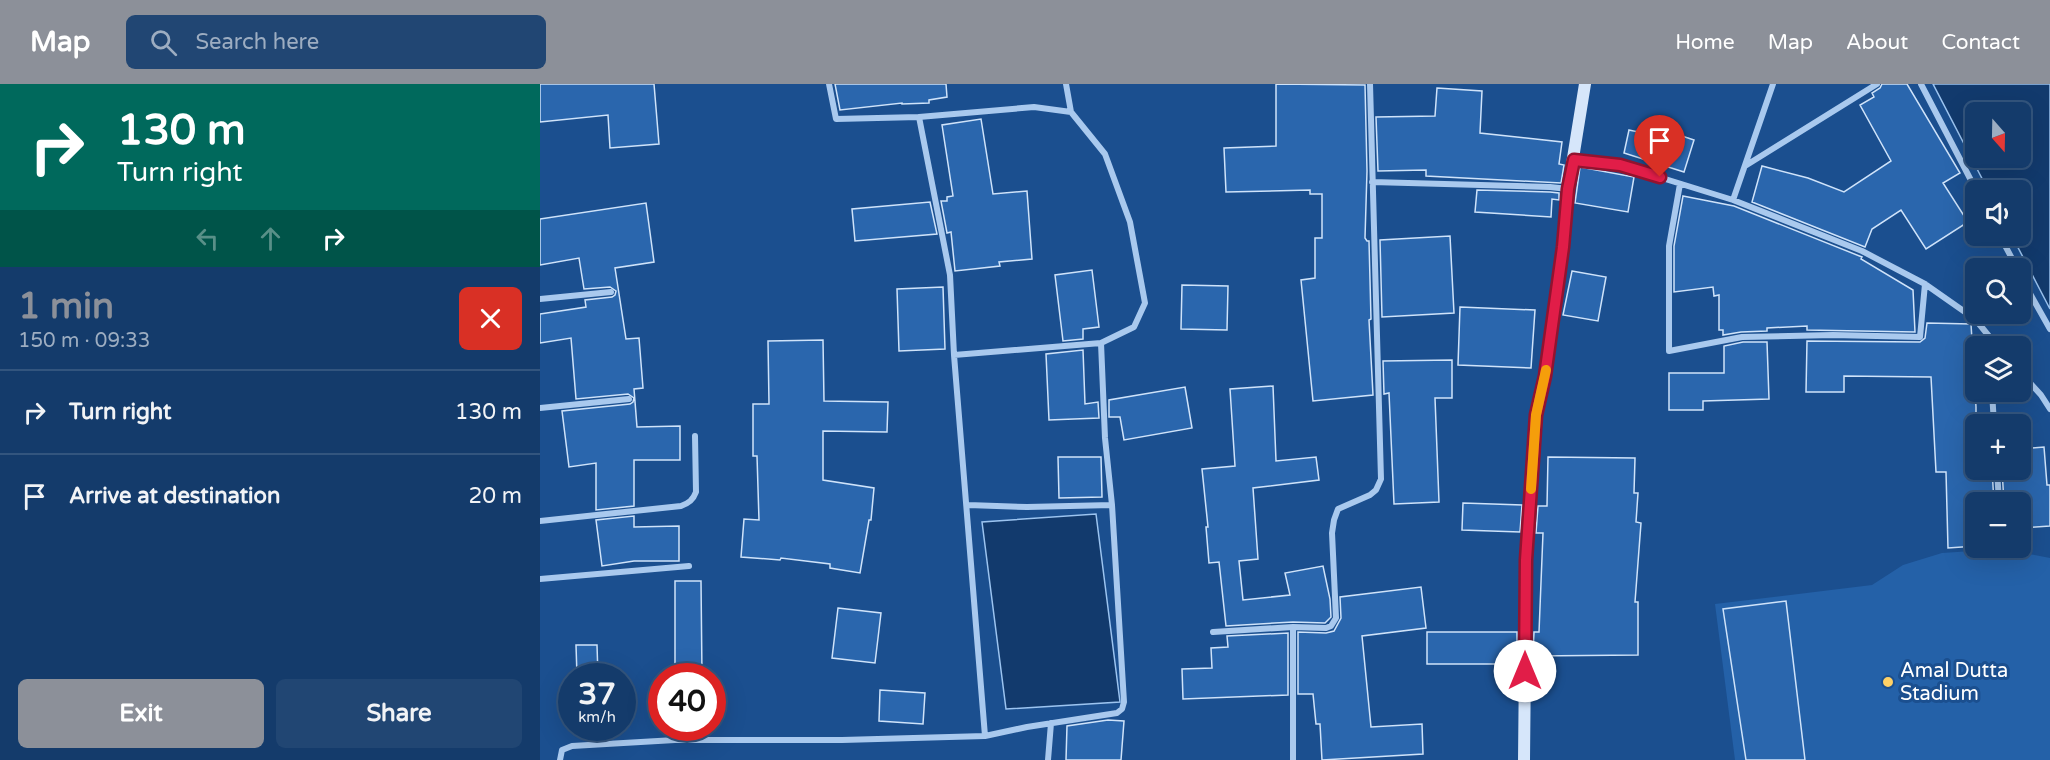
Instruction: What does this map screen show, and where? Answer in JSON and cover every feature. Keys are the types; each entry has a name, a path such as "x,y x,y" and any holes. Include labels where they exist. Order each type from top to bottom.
{"street":[{"path":"829,84 836,120 918,117 1034,106 1071,112"},
{"path":"954,355 1101,343 1134,327 1144,303 1130,222 1105,154 1071,112 1066,84"},
{"path":"1213,632 1331,626 1336,618 1332,533 1334,520 1338,509 1376,490 1381,479 1370,84"},
{"path":"1524,760 1526,560 1536,415 1548,353 1563,247 1568,189 1586,84"},
{"path":"1733,200 1773,84"},
{"path":"1745,166 1877,84"},
{"path":"1921,84 1971,180"},
{"path":"918,117 950,275 954,355 985,736"},
{"path":"1574,160 1620,165 1733,200 1862,251 1925,284 1975,319 1988,336"},
{"path":"1372,182 1568,189"},
{"path":"1680,184 1669,246 1668,351 1742,338 1833,335 1920,337 1925,284"},
{"path":"540,299 611,292"},
{"path":"2031,295 2050,329"},
{"path":"560,760 562,750 566,747 583,745 675,740 842,740 985,736 1122,710 1124,702 1112,505 1105,438 1101,343"},
{"path":"2031,384 2050,409"},
{"path":"540,408 628,399"},
{"path":"540,521 681,506 687,503 693,499 696,492 695,436"},
{"path":"968,505 1027,507 1112,505"},
{"path":"540,579 689,566"},
{"path":"1293,627 1293,760"},
{"path":"1048,760 1051,723"}],"shaded area":[{"path":"1933,84 2050,84 2050,309 2031,272 2031,258 2023,258 2017,246 2031,246 2031,180 1983,180 1977,168 2031,168 2031,102 1965,102 1965,146"},
{"path":"1096,514 1120,702 1006,709 982,522"},
{"name":"Amal Dutta Stadium","path":"1965,551 1965,558 2031,558 2031,554 2050,558 2050,760 1735,760 1715,604 1872,585 1903,565 1942,553"}],"building":[{"path":"540,84 654,84 659,144 610,148 608,115 540,122"},
{"path":"835,84 946,84 947,97 929,100 929,103 902,103 840,110"},
{"path":"1276,84 1365,85 1367,171 1365,238 1369,241 1371,319 1369,320 1373,395 1313,401 1301,280 1315,278 1315,238 1322,238 1322,194 1310,194 1310,190 1226,192 1224,148 1276,146"},
{"path":"1882,84 1907,84 1960,173 1943,183 1965,217 1965,224 1926,249 1901,210 1872,229 1865,247 1752,202 1762,166 1808,178 1844,192 1891,161 1860,105 1874,97 1872,93"},
{"path":"1437,88 1482,91 1480,133 1562,142 1559,164 1564,165 1561,183 1426,176 1426,170 1378,171 1376,117 1435,116"},
{"path":"981,119 993,194 1027,191 1032,259 999,262 1000,266 955,271 951,232 947,233 941,201 947,201 947,197 953,196 942,125"},
{"path":"1629,130 1661,137 1664,130 1694,140 1684,172 1624,153"},
{"path":"1580,167 1634,177 1628,212 1575,203"},
{"path":"1477,190 1559,193 1559,200 1552,199 1551,217 1475,212"},
{"path":"1683,196 1734,206 1862,257 1861,259 1913,290 1915,332 1807,330 1807,326 1767,328 1767,331 1723,335 1723,330 1719,330 1719,295 1714,296 1713,287 1674,292 1674,246"},
{"path":"930,202 937,234 855,241 852,209"},
{"path":"646,203 654,262 615,268 626,339 639,338 643,388 634,389 637,427 680,426 680,460 634,460 634,506 596,510 596,463 569,467 562,411 630,404 634,398 628,394 576,399 571,338 540,343 540,314 586,307 585,300 612,297 616,291 610,287 584,289 579,258 540,265 540,219"},
{"path":"1450,236 1454,313 1382,317 1380,240"},
{"path":"1092,270 1099,327 1083,329 1083,339 1063,341 1055,275"},
{"path":"1572,271 1606,277 1598,321 1563,315"},
{"path":"1182,285 1228,286 1227,330 1181,329"},
{"path":"943,287 945,349 899,351 897,289"},
{"path":"1460,307 1535,310 1531,368 1458,365"},
{"path":"1927,323 1971,324 1972,336 1965,336 1965,402 1976,402 1976,414 1965,414 1965,480 1993,480 1993,492 1965,492 1965,547 1948,548 1946,472 1936,472 1931,377 1844,376 1844,392 1806,392 1807,341 1920,342 1925,338"},
{"path":"823,340 824,401 888,402 887,432 823,431 823,480 874,488 871,520 869,520 860,573 830,568 830,564 781,558 780,560 741,557 744,519 759,520 757,456 753,456 753,404 769,404 768,341"},
{"path":"1743,342 1767,342 1769,399 1703,401 1703,410 1669,410 1669,373 1724,373 1724,346"},
{"path":"1083,350 1085,404 1098,402 1099,418 1049,420 1046,354"},
{"path":"1452,360 1452,398 1435,398 1439,502 1394,504 1389,393 1384,394 1383,361"},
{"path":"1273,386 1276,461 1316,457 1319,480 1253,488 1258,559 1239,561 1243,600 1290,595 1285,573 1323,566 1330,599 1331,617 1325,623 1293,622 1226,626 1219,562 1209,563 1202,469 1235,466 1230,389"},
{"path":"1185,387 1192,428 1124,440 1120,417 1109,417 1109,400"},
{"path":"2044,447 2047,485 2050,485 2050,526 2031,527 2031,492 2003,492 2003,480 2031,480 2031,448"},
{"path":"1058,457 1101,457 1102,497 1059,498"},
{"path":"1548,457 1635,458 1634,493 1638,493 1636,522 1641,523 1635,602 1638,602 1638,655 1533,656 1534,632 1539,632 1543,533 1536,533 1538,506 1547,506"},
{"path":"1463,503 1522,505 1520,532 1462,530"},
{"path":"634,516 634,527 679,526 679,561 634,561 602,566 596,520"},
{"path":"675,581 701,581 702,663 675,663"},
{"path":"1421,587 1426,628 1362,636 1371,727 1422,724 1423,754 1322,760 1320,724 1316,724 1313,694 1298,694 1298,632 1334,631 1341,618 1340,597"},
{"path":"1786,601 1805,760 1746,760 1723,609"},
{"path":"838,608 881,613 875,663 832,658"},
{"path":"1427,632 1517,632 1517,664 1427,664"},
{"path":"1288,633 1288,695 1183,699 1182,669 1212,668 1211,648 1228,647 1227,636"},
{"path":"576,645 597,645 598,663 577,663"},
{"path":"880,690 925,693 923,724 879,721"},
{"path":"1108,720 1124,721 1121,760 1066,760 1067,726"}],"slow traffic":[{"path":"1531,489 1536,415 1546,370"}],"place":[{"name":"Amal Dutta Stadium","path":"1888,682"}],"route":[{"path":"1525,671 1526,560 1536,415 1545,376 1563,247 1568,189 1574,160 1620,165 1660,177"}]}
